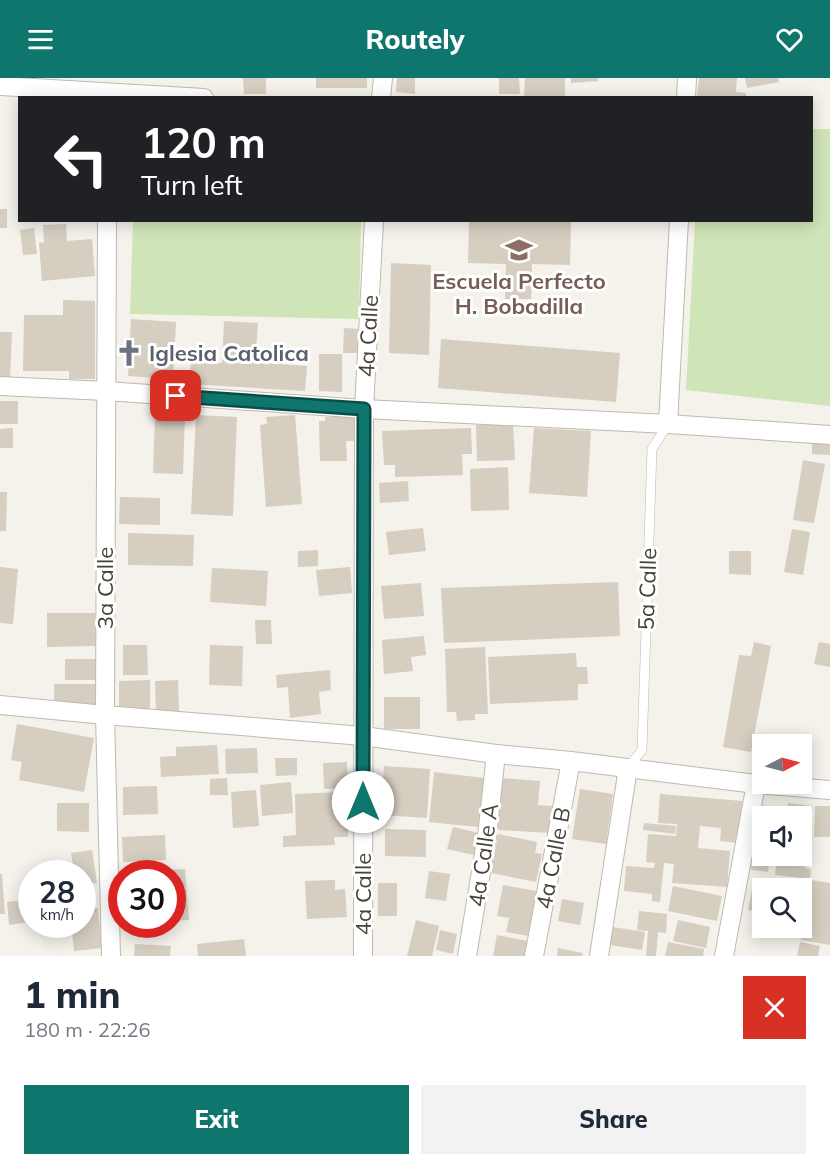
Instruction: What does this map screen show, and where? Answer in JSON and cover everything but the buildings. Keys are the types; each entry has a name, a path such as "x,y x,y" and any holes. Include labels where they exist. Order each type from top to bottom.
{"street":[{"path":"381,96 383,78"},
{"path":"686,96 687,78"},
{"path":"0,86 107,89 182,96"},
{"name":"3a Calle","path":"107,222 105,715 111,956"},
{"name":"4a Calle","path":"363,956 364,409 374,222"},
{"name":"5a Calle","path":"668,424 679,222"},
{"path":"0,386 830,435"},
{"path":"0,705 363,736 752,784"},
{"name":"4a Calle A","path":"467,956 487,836 496,754"},
{"name":"4a Calle B","path":"534,956 571,761"},
{"name":"5a Calle","path":"599,956 628,768"},
{"path":"812,789 830,790"},
{"path":"724,956 754,794"}],"lane":[{"name":"5a Calle","path":"628,768 642,750 652,449 668,424"}],"green space":[{"path":"813,129 830,129 830,406 686,390 695,222 813,222"},
{"path":"133,222 361,222 359,319 130,314"}],"place":[{"name":"Escuela Perfecto H. Bobadilla","path":"519,250"},
{"name":"Iglesia Catolica","path":"129,353"}],"route":[{"path":"176,396 364,409 363,802"}]}
